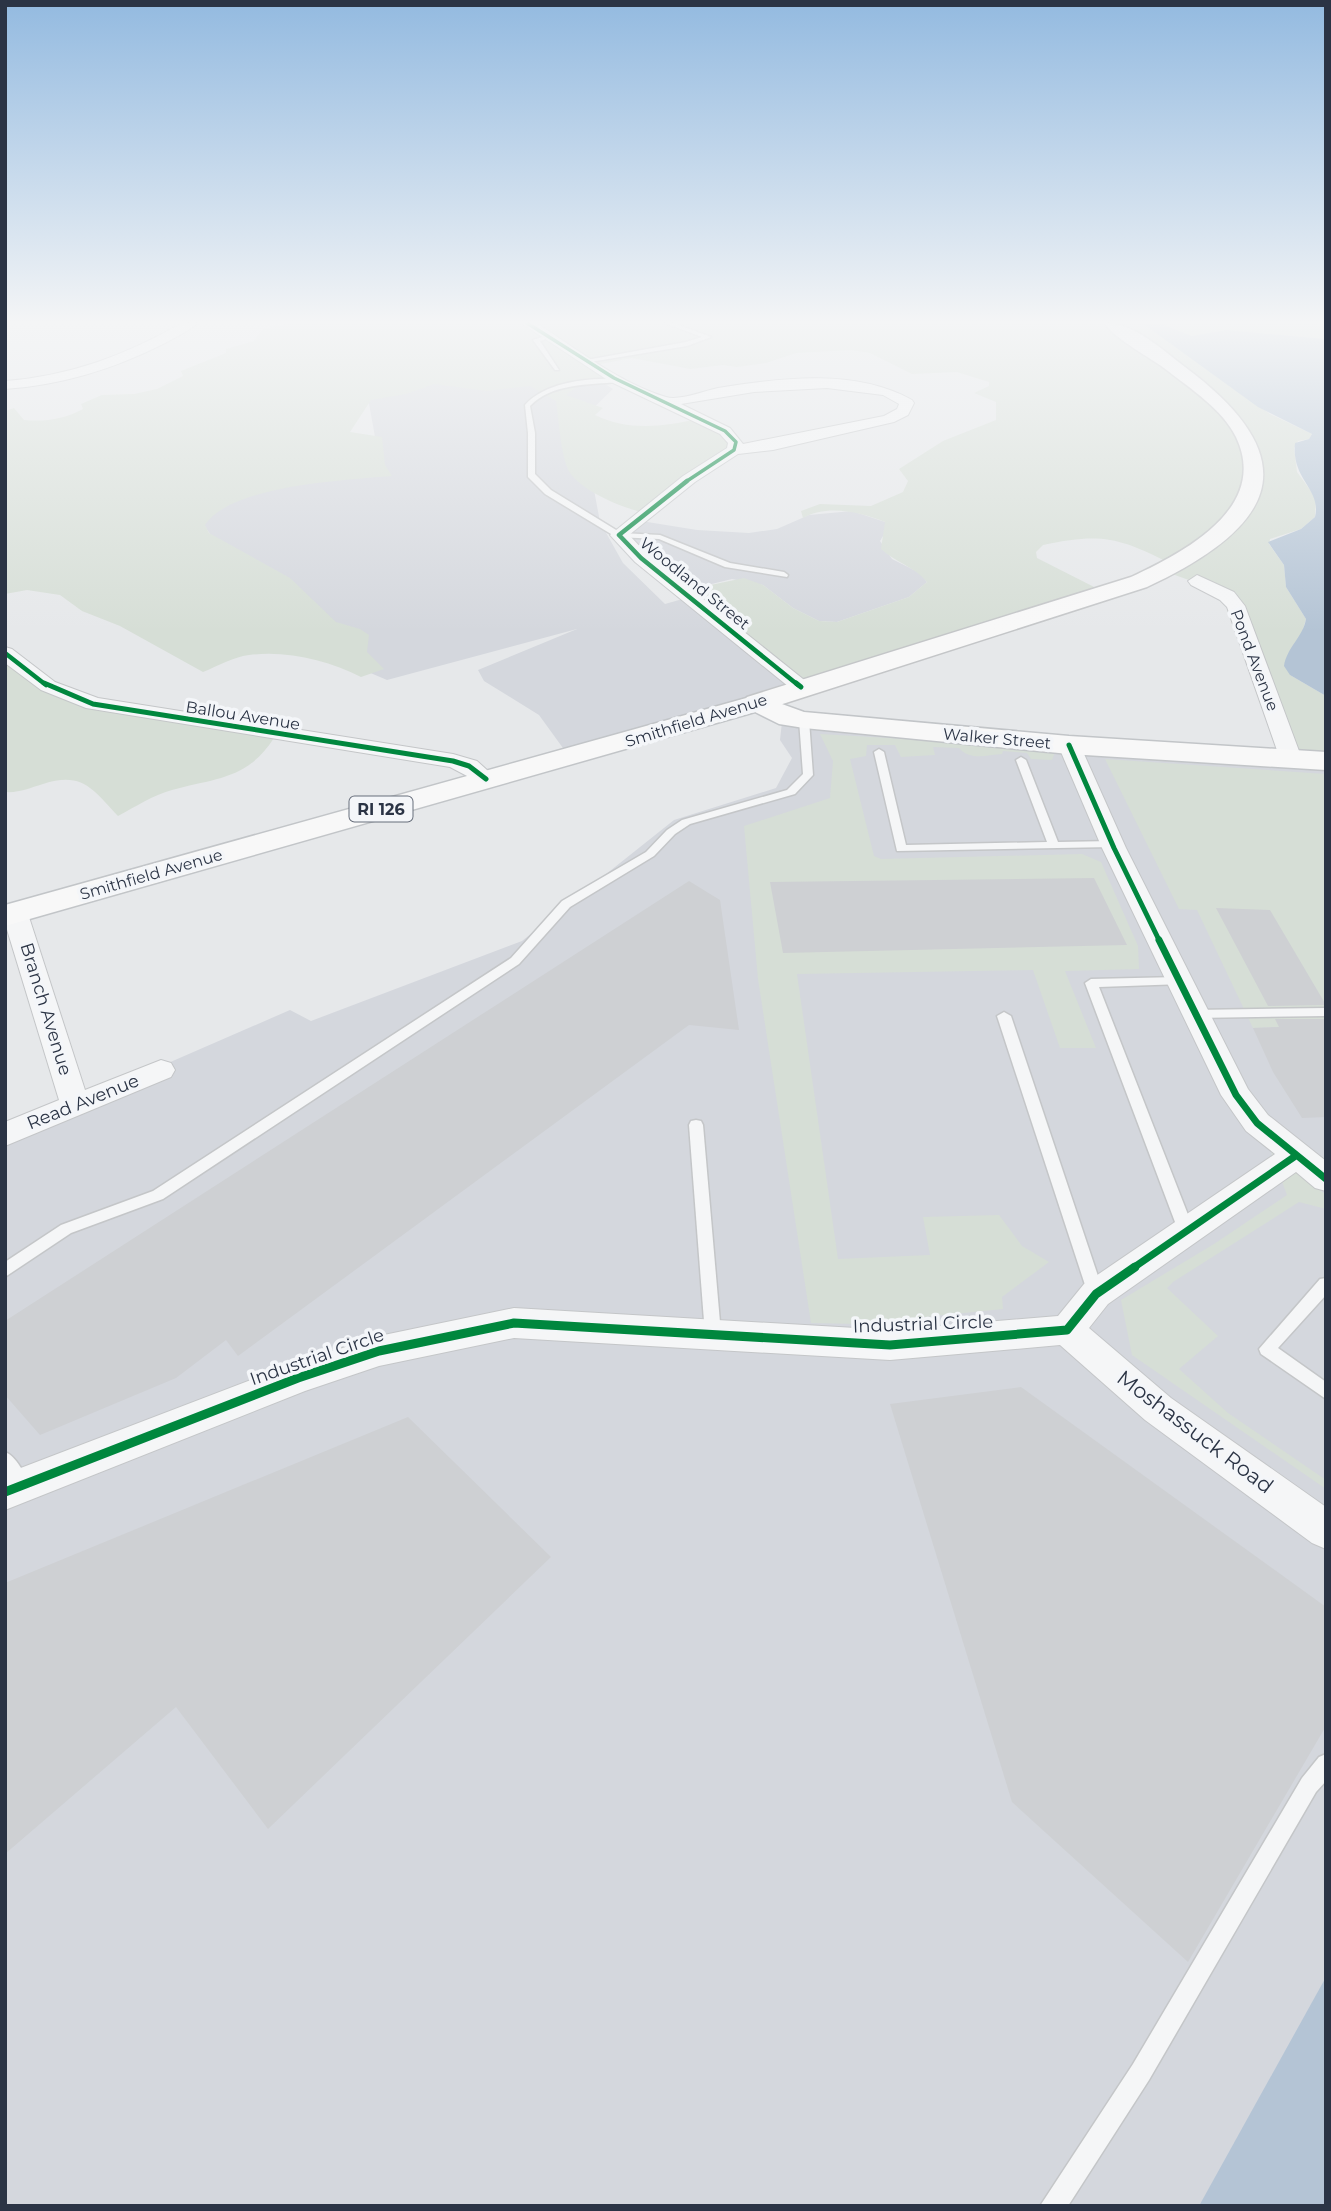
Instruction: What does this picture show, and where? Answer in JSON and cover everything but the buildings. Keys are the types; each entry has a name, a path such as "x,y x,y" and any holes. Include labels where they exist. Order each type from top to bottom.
{"main road":[{"name":"Smithfield Avenue","path":"10,915 757,703 1139,582 1195,555 1231,523 1247,502 1253,479 1254,458 1246,436 1236,426"},
{"name":"Walker Street","path":"757,703 789,718 804,720 1069,745 1326,761"}],"street":[{"path":"714,426 736,442 734,450 773,445 857,426"},
{"name":"Woodland Street","path":"734,450 689,479 619,535 640,558 801,687"},
{"name":"Pond Avenue","path":"1196,581 1227,596 1236,606 1292,759"},
{"name":"Ballou Avenue","path":"5,653 48,685 93,704 453,761 468,766 486,779"},
{"path":"1069,745 1113,844 1236,1096 1256,1123 1294,1157 1326,1179"},
{"name":"Branch Avenue","path":"10,915 33,957 53,1038 75,1104"},
{"name":"Read Avenue","path":"5,1135 161,1070"},
{"path":"1067,1330 1096,1294 1294,1157"},
{"name":"Industrial Circle","path":"11,1479 379,1351 514,1323 890,1345 1067,1330"},
{"name":"Moshassuck Road","path":"1067,1330 1158,1409 1326,1530"}],"lane":[{"path":"533,426 531,475 548,492 619,535 660,537 728,565 784,575"},
{"path":"5,1271 66,1229 158,1195 515,961 566,904 650,854 671,832 686,822 791,792 808,775 804,720"},
{"path":"879,752 901,849 1113,844"},
{"path":"1021,760 1054,845"},
{"path":"1180,981 1091,982 1186,1230"},
{"path":"1195,1014 1326,1012"},
{"path":"1004,1016 1096,1294"},
{"path":"696,1125 713,1334"},
{"path":"1326,1284 1267,1349 1326,1392"},
{"path":"1053,2206 1141,2072 1309,1785 1326,1764"}],"shaded area":[{"path":"5,426 354,426 350,432 382,437 385,465 392,476 319,483 263,493 239,501 219,512 205,525 209,533 290,578 336,622 360,629 369,635 367,652 384,669 361,677 321,661 292,655 263,654 243,656 203,672 120,626 82,611 60,595 27,590 5,594"},
{"path":"373,426 582,426 600,522 623,563 665,604 686,598 800,688 568,755 539,715 484,681 478,670 577,629 387,680 284,636 184,498 381,470"},
{"path":"559,426 709,426 727,437 735,447 641,512 600,496 579,483 567,467"},
{"path":"980,426 1296,426 1312,434 1309,439 1298,441 1294,448 1297,472 1316,498 1315,517 1301,529 1270,539 1269,544 1284,565 1286,587 1306,619 1290,675 1326,696 1326,763 1299,761 1234,603 1214,589 1172,574 1171,564 1123,543 1080,539 1043,545 1036,552 1037,558 1104,592 800,688 687,590 744,578 763,585 793,608 819,621 837,622 909,597 927,582 917,572 881,549 885,522 865,515 833,510 803,518 801,511 820,504 871,506 903,492 908,481 899,469 943,441"},
{"path":"852,511 885,522 886,531 880,541 892,559 920,573 927,582 909,597 837,622 819,621 793,608 763,585 732,579 687,590 623,543 635,520 697,530 749,533 777,529 809,515"},
{"path":"5,656 80,704 274,738 264,752 241,770 165,792 118,816 94,791 78,782 57,781 20,791 5,792"},
{"path":"782,722 1326,763 1326,2206 5,2206 5,1134 290,1010 311,1021 522,941 674,820 776,788 792,758 780,740"},
{"path":"820,734 1009,745 1055,752 1052,760 1031,759 1027,753 1003,751 1002,754 973,756 959,748 933,747 935,755 901,757 895,745 867,745 866,756 850,759 874,856 881,859 1082,854 1101,862 1138,946 1139,969 1065,971 1096,1048 1060,1048 1033,970 797,974 838,1259 930,1255 923,1217 999,1215 1022,1246 1049,1262 1002,1297 1003,1309 857,1324 811,1323 758,979 744,826 830,798 833,761"},
{"path":"1105,759 1326,774 1326,1025 1253,1028 1197,910 1179,909"},
{"path":"1271,1152 1326,1195 1326,1209 1299,1202 1167,1288 1218,1336 1179,1369 1228,1413 1326,1480 1326,1489 1132,1355 1121,1300 1214,1244 1287,1195"}],"water":[{"path":"1296,426 1326,426 1326,696 1290,675 1284,666 1306,619 1286,587 1284,565 1268,542 1301,529 1315,517 1314,499 1297,466 1295,456 1295,443 1309,439 1312,434"},
{"path":"1326,1977 1326,2206 1199,2206"}],"cycle path":[{"path":"715,426 725,431 736,442 734,450 689,479 619,535 641,558 801,687"},
{"path":"5,653 48,686 93,704 453,761 469,766 486,779"},
{"path":"1069,745 1114,848 1236,1095 1257,1123 1326,1179"},
{"path":"5,1492 298,1378 379,1351 514,1323 890,1345 1067,1330 1096,1294 1294,1157"}]}
